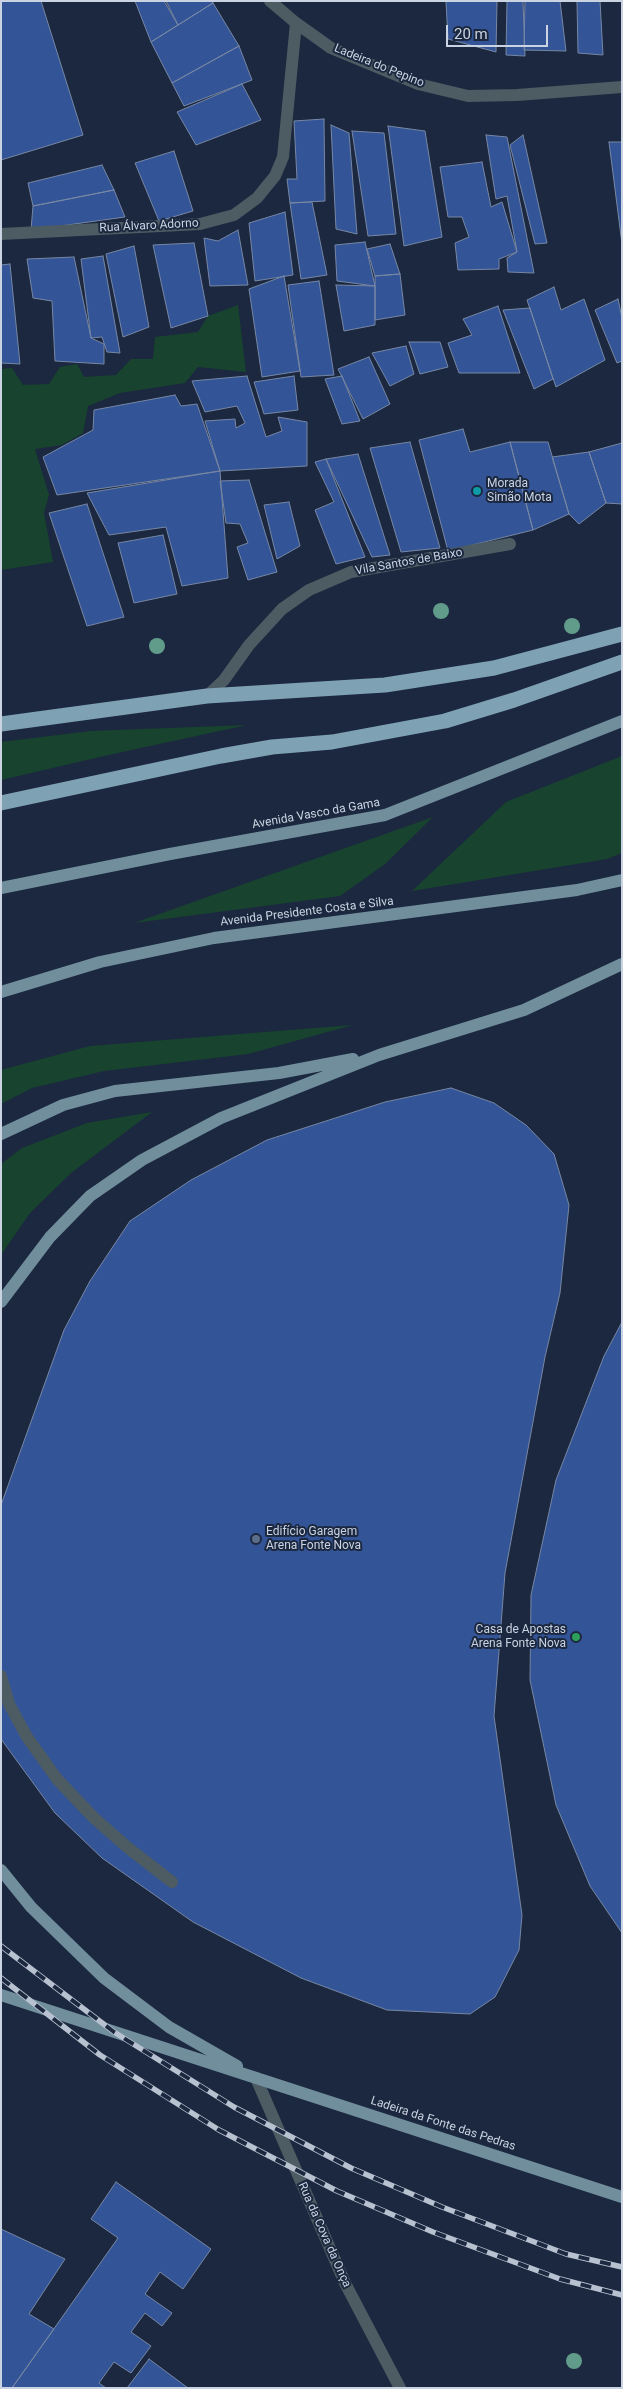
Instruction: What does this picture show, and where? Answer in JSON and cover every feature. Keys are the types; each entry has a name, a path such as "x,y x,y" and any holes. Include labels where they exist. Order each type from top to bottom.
{"highway":[{"path":"1,724 207,696 385,685 494,668 622,634"},
{"path":"1,803 222,756 272,747 332,742 445,721 514,700 622,662"}],"main road":[{"name":"Avenida Vasco da Gama","path":"1,888 170,854 385,815 622,721"},
{"path":"577,890 622,872"},
{"name":"Avenida Presidente Costa e Silva","path":"1,992 100,962 214,938 577,890 622,880"},
{"path":"1,1302 50,1236 90,1196 142,1160 221,1118 379,1055 524,1010 622,964"},
{"path":"1,1134 63,1105 115,1091 279,1073 379,1055"},
{"name":"Ladeira da Fonte das Pedras","path":"1,1870 31,1907 104,1978 169,2027 256,2078"},
{"name":"Ladeira da Fonte das Pedras","path":"1,1995 622,2197"}],"street":[{"name":"Ladeira do Pepino","path":"270,1 296,23 331,48 418,84 468,96 517,95 622,87"},
{"name":"Rua Álvaro Adorno","path":"1,234 200,224 234,214 257,198 274,176 283,157 296,23"},
{"name":"Vila Santos de Baixo","path":"207,696 224,680 249,645 282,609 309,590 351,572 510,544"},
{"path":"1,1676 9,1704 27,1737 57,1778 93,1817 127,1847 172,1882"},
{"name":"Rua da Cova da Onça","path":"256,2078 345,2283 400,2388"}],"green space":[{"path":"238,305 246,372 198,367 185,383 120,393 88,406 83,433 62,445 35,449 49,495 44,513 53,562 1,570 1,369 12,368 23,385 49,384 60,367 77,364 84,377 116,375 131,359 153,359 155,337 198,332 208,316"},
{"path":"247,725 1,780 1,742 91,731"},
{"path":"622,756 622,853 607,859 412,891 506,802"},
{"path":"433,817 385,864 340,896 134,923"},
{"path":"353,1025 248,1054 104,1071 32,1088 1,1104 1,1070 90,1046"},
{"path":"152,1112 71,1173 30,1213 1,1255 1,1164 22,1148 87,1123"}],"building":[{"path":"1,1 41,1 83,135 1,160"},
{"path":"135,1 164,1 178,25 151,42"},
{"path":"166,1 212,1 213,3 178,25"},
{"path":"446,1 497,1 496,52 448,39"},
{"path":"507,1 523,1 525,56 506,55"},
{"path":"525,1 560,1 566,51 524,50"},
{"path":"577,1 600,1 603,55 578,53"},
{"path":"213,3 239,46 172,83 151,42"},
{"path":"239,46 252,80 184,106 172,83"},
{"path":"242,84 261,120 196,145 177,112"},
{"path":"324,119 325,201 290,203 287,179 297,179 294,121"},
{"path":"331,125 349,133 357,234 336,229"},
{"path":"388,126 425,131 442,237 404,246"},
{"path":"352,131 384,133 396,234 368,236"},
{"path":"486,135 507,137 534,273 508,272 507,258 517,252 507,196 496,199"},
{"path":"523,135 547,243 535,244 510,145"},
{"path":"609,142 622,142 622,244"},
{"path":"174,151 193,211 159,221 135,163"},
{"path":"482,162 491,207 502,202 517,252 499,259 499,269 458,270 455,243 469,237 462,217 448,217 440,167"},
{"path":"102,165 114,190 33,206 28,183"},
{"path":"114,190 125,217 31,230 33,206"},
{"path":"312,202 327,275 301,279 290,203"},
{"path":"285,212 293,275 255,281 249,223"},
{"path":"238,230 248,285 210,286 204,238 218,241"},
{"path":"365,242 375,286 337,281 335,245"},
{"path":"194,243 208,316 171,328 153,245"},
{"path":"390,244 400,274 375,276 367,249"},
{"path":"134,246 149,327 123,337 106,254"},
{"path":"103,256 120,353 107,352 102,337 91,338 81,259"},
{"path":"74,257 91,338 104,344 104,364 55,361 52,301 33,298 27,259"},
{"path":"10,264 20,364 1,363 1,265"},
{"path":"400,274 405,315 375,320 375,276"},
{"path":"284,276 300,371 262,377 249,289"},
{"path":"319,281 334,375 301,377 288,285"},
{"path":"336,285 375,286 375,325 344,331"},
{"path":"554,287 561,310 584,299 605,360 556,387 527,300"},
{"path":"618,299 622,318 622,361 617,363 595,310"},
{"path":"498,306 520,373 459,373 448,343 472,335 463,319"},
{"path":"530,308 553,379 534,389 503,310"},
{"path":"409,342 440,342 448,367 420,374"},
{"path":"406,346 414,374 390,386 372,353"},
{"path":"369,357 390,404 363,419 338,369"},
{"path":"247,376 266,437 282,431 278,417 307,422 307,466 220,471 205,421 235,419 236,428 245,423 237,406 205,412 192,381"},
{"path":"294,376 298,410 264,414 254,382"},
{"path":"342,376 360,421 342,424 325,379"},
{"path":"175,395 181,406 197,404 220,471 57,495 43,457 93,430 94,410"},
{"name":"Morada Simão Mota","path":"463,429 470,452 510,442 533,530 448,551 419,440"},
{"path":"410,442 440,548 401,552 370,448"},
{"path":"510,442 548,442 569,514 533,530"},
{"path":"622,443 622,504 606,503 589,452"},
{"path":"589,452 606,503 579,524 569,514 552,457"},
{"path":"358,454 390,555 372,557 326,459"},
{"path":"326,459 365,557 336,564 315,510 334,502 315,462"},
{"path":"220,471 228,578 182,586 166,527 109,535 87,493"},
{"path":"249,480 277,572 248,580 237,547 248,543 240,524 226,523 220,481"},
{"path":"289,502 300,546 277,559 264,505"},
{"path":"87,504 124,617 87,626 49,513"},
{"path":"163,535 177,594 134,603 118,543"},
{"name":"Edifício Garagem Arena Fonte Nova","path":"451,1088 494,1103 526,1125 554,1154 569,1205 560,1293 545,1357 505,1573 494,1716 522,1915 519,1950 495,1997 470,2014 387,2010 301,1978 193,1922 102,1858 55,1813 1,1739 1,1505 64,1330 90,1281 130,1221 191,1180 267,1140 385,1102"},
{"name":"Casa de Apostas Arena Fonte Nova","path":"622,1322 622,1933 590,1886 556,1805 530,1680 531,1595 556,1480 604,1356"},
{"path":"116,2182 211,2249 183,2289 160,2272 145,2294 172,2313 162,2326 145,2313 131,2332 151,2346 131,2373 114,2362 99,2383 106,2388 12,2388 118,2238 91,2219"},
{"path":"1,2229 65,2259 29,2314 54,2329 12,2388 1,2388"},
{"path":"149,2359 188,2388 127,2388"}],"railway":[{"path":"1,1946 114,2032 234,2107 351,2168 442,2207 566,2254 622,2267"},
{"path":"1,1978 100,2055 219,2130 337,2191 433,2232 560,2279 622,2295"}],"place":[{"name":"Morada Simão Mota","path":"477,491"},
{"name":"Edifício Garagem Arena Fonte Nova","path":"256,1539"},
{"name":"Casa de Apostas Arena Fonte Nova","path":"576,1637"}]}
